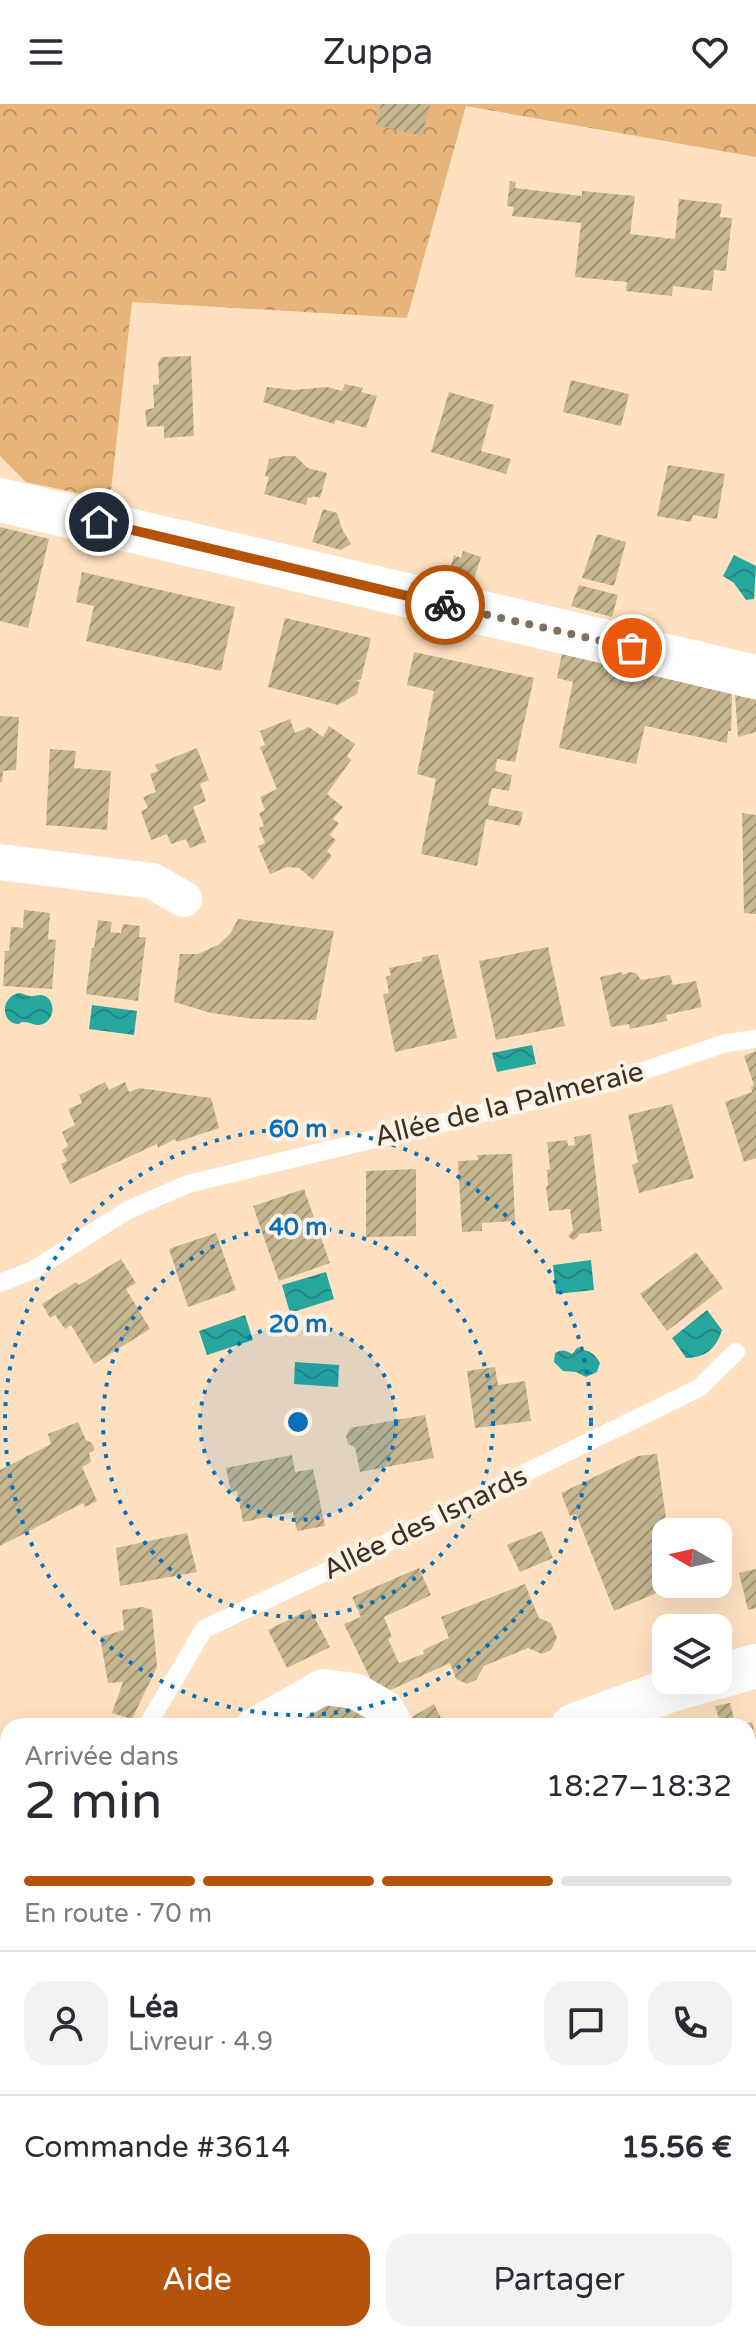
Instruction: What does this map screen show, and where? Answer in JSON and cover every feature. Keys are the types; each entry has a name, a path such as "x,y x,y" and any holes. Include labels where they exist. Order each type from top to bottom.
{"street":[{"path":"6,496 756,677"},
{"path":"0,862 152,881 184,899"},
{"path":"732,1673 756,1666"},
{"path":"268,1718 323,1687 355,1691 385,1708 391,1718"},
{"path":"595,1718 660,1694"}],"lane":[{"name":"Allée de la Palmeraie","path":"0,1283 33,1270 128,1210 188,1184 607,1083 726,1043 756,1039"},
{"name":"Allée des Isnards","path":"152,1718 204,1629 372,1550 699,1388 736,1352"}],"green space":[{"path":"0,104 756,104 756,157 466,106 407,318 132,302 110,500 26,482 0,456"}],"water":[{"path":"734,555 756,566 754,599 746,600 734,583 723,576"},
{"path":"19,993 48,998 52,1011 46,1023 16,1024 9,1020 5,1007 9,998"},
{"path":"92,1005 137,1011 134,1035 89,1029"},
{"path":"532,1045 536,1064 497,1072 492,1053"},
{"path":"591,1260 594,1290 556,1294 553,1265"},
{"path":"326,1272 334,1299 290,1313 282,1285"},
{"path":"707,1310 722,1330 720,1337 704,1354 686,1358 672,1338"},
{"path":"245,1315 253,1340 207,1355 199,1331"},
{"path":"578,1347 596,1357 600,1363 597,1372 586,1377 563,1371 554,1362 555,1353 564,1350 572,1354"},
{"path":"295,1362 339,1365 338,1387 294,1384"}],"building":[{"path":"381,104 430,104 422,136 376,125"},
{"path":"510,181 516,182 515,188 582,196 582,191 635,196 630,234 675,239 679,199 722,204 720,217 732,218 726,271 714,270 712,291 673,286 672,296 626,291 627,282 575,277 581,223 512,216 514,207 507,206"},
{"path":"191,356 194,436 164,438 164,426 147,427 145,410 154,408 153,385 159,384 158,362 162,357"},
{"path":"571,380 629,394 621,426 563,412"},
{"path":"345,384 363,388 361,392 377,396 366,428 336,420 334,424 263,402 267,387 294,390 327,387 342,391"},
{"path":"449,392 494,405 481,451 511,459 506,474 431,452"},
{"path":"295,456 308,468 327,473 320,498 308,497 306,505 264,494 269,477 265,476 269,459"},
{"path":"668,465 725,474 717,519 693,515 691,522 657,516"},
{"path":"323,509 337,513 351,544 341,550 312,542"},
{"path":"0,527 49,539 28,628 0,621"},
{"path":"597,534 626,542 614,586 582,578"},
{"path":"463,551 481,557 473,582 448,576 454,555 461,558"},
{"path":"82,572 235,607 221,671 86,641 94,606 76,602"},
{"path":"579,585 618,595 612,617 571,606"},
{"path":"285,618 371,638 361,679 356,681 360,682 357,694 338,705 268,687"},
{"path":"414,652 534,678 515,762 497,759 495,771 512,775 509,791 492,788 488,805 523,812 520,826 486,819 477,866 421,854 436,779 417,774 434,691 407,685"},
{"path":"562,653 732,694 731,731 728,731 727,743 645,726 636,764 559,748 573,682 557,678"},
{"path":"735,695 756,700 756,732 738,737"},
{"path":"0,716 19,717 16,770 3,771 2,782 0,782"},
{"path":"290,719 295,733 309,727 323,737 329,726 355,744 347,756 351,760 327,794 343,807 333,819 339,823 330,835 336,840 327,851 332,856 313,880 299,868 287,867 270,874 258,846 265,843 259,828 264,826 259,813 265,810 260,797 277,789 260,747 265,745 260,731"},
{"path":"197,748 209,780 200,784 206,801 193,807 206,842 190,848 186,839 171,844 167,834 151,840 141,811 148,808 143,797 156,792 150,774 158,771 155,765"},
{"path":"50,749 76,751 74,768 111,771 107,830 46,825"},
{"path":"742,813 756,815 756,914 744,913"},
{"path":"24,910 50,913 48,939 56,940 52,989 3,986 5,951 9,951 11,927 23,928"},
{"path":"238,919 334,931 316,1020 254,1019 211,1013 174,1002 180,954 198,954 218,945 230,934"},
{"path":"98,920 112,922 110,932 121,933 123,924 140,926 139,937 146,937 138,1001 86,994"},
{"path":"548,947 565,1026 496,1040 479,961"},
{"path":"438,954 457,1038 395,1052 383,994 389,993 386,977 391,975 389,968"},
{"path":"622,972 623,975 636,973 641,980 670,975 673,985 696,981 702,1007 666,1015 667,1021 630,1029 629,1024 611,1027 600,977"},
{"path":"756,1051 756,1158 744,1162 725,1102 752,1092 754,1085 744,1056"},
{"path":"105,1082 109,1090 125,1082 129,1092 139,1088 211,1098 219,1128 177,1142 175,1139 158,1148 157,1144 70,1184 61,1164 67,1161 62,1150 68,1146 62,1132 75,1125 68,1109 82,1103 79,1095"},
{"path":"672,1104 694,1178 639,1193 632,1165 638,1162 628,1115"},
{"path":"591,1134 602,1231 579,1234 573,1240 568,1236 573,1230 570,1209 549,1211 547,1142 567,1140 568,1146 575,1145 574,1137"},
{"path":"512,1154 515,1221 482,1223 482,1231 462,1232 458,1161 478,1160 477,1155"},
{"path":"416,1169 416,1236 366,1237 366,1171"},
{"path":"304,1189 330,1263 279,1281 253,1206"},
{"path":"216,1233 236,1290 188,1307 169,1249"},
{"path":"696,1252 723,1288 667,1331 640,1294"},
{"path":"121,1259 136,1283 126,1289 150,1329 94,1364 71,1325 65,1329 55,1315 50,1318 42,1304"},
{"path":"495,1367 498,1385 525,1381 531,1421 475,1428 467,1371"},
{"path":"425,1415 434,1458 360,1472 355,1447 348,1444 346,1436 350,1428"},
{"path":"78,1422 86,1440 94,1447 89,1453 91,1462 82,1467 97,1501 85,1507 83,1503 0,1546 0,1470 51,1444 48,1434"},
{"path":"657,1454 666,1518 652,1518 652,1595 614,1611 576,1514 570,1516 561,1493 638,1456"},
{"path":"292,1455 295,1472 313,1469 325,1526 297,1531 293,1512 243,1522 237,1491 231,1492 226,1468"},
{"path":"542,1531 553,1558 520,1572 507,1545"},
{"path":"187,1533 197,1572 120,1586 116,1548"},
{"path":"419,1568 431,1595 384,1617 392,1637 388,1639 399,1663 424,1654 423,1650 449,1638 441,1617 525,1584 539,1618 551,1623 557,1638 551,1650 542,1654 528,1648 484,1666 476,1680 467,1684 456,1679 450,1663 384,1693 372,1682 344,1624 361,1617 352,1597"},
{"path":"756,1569 756,1608 748,1610 739,1573"},
{"path":"143,1607 152,1610 157,1667 132,1718 112,1713 123,1682 108,1683 100,1637 124,1630 122,1610"},
{"path":"310,1609 330,1647 287,1668 268,1630"},
{"path":"335,1702 362,1712 368,1718 303,1717 325,1704"},
{"path":"730,1703 734,1718 719,1718 715,1706"},
{"path":"434,1704 441,1718 410,1718"}],"way so far":[{"path":"445,605 632,648"}],"route":[{"path":"99,522 445,605"}]}
